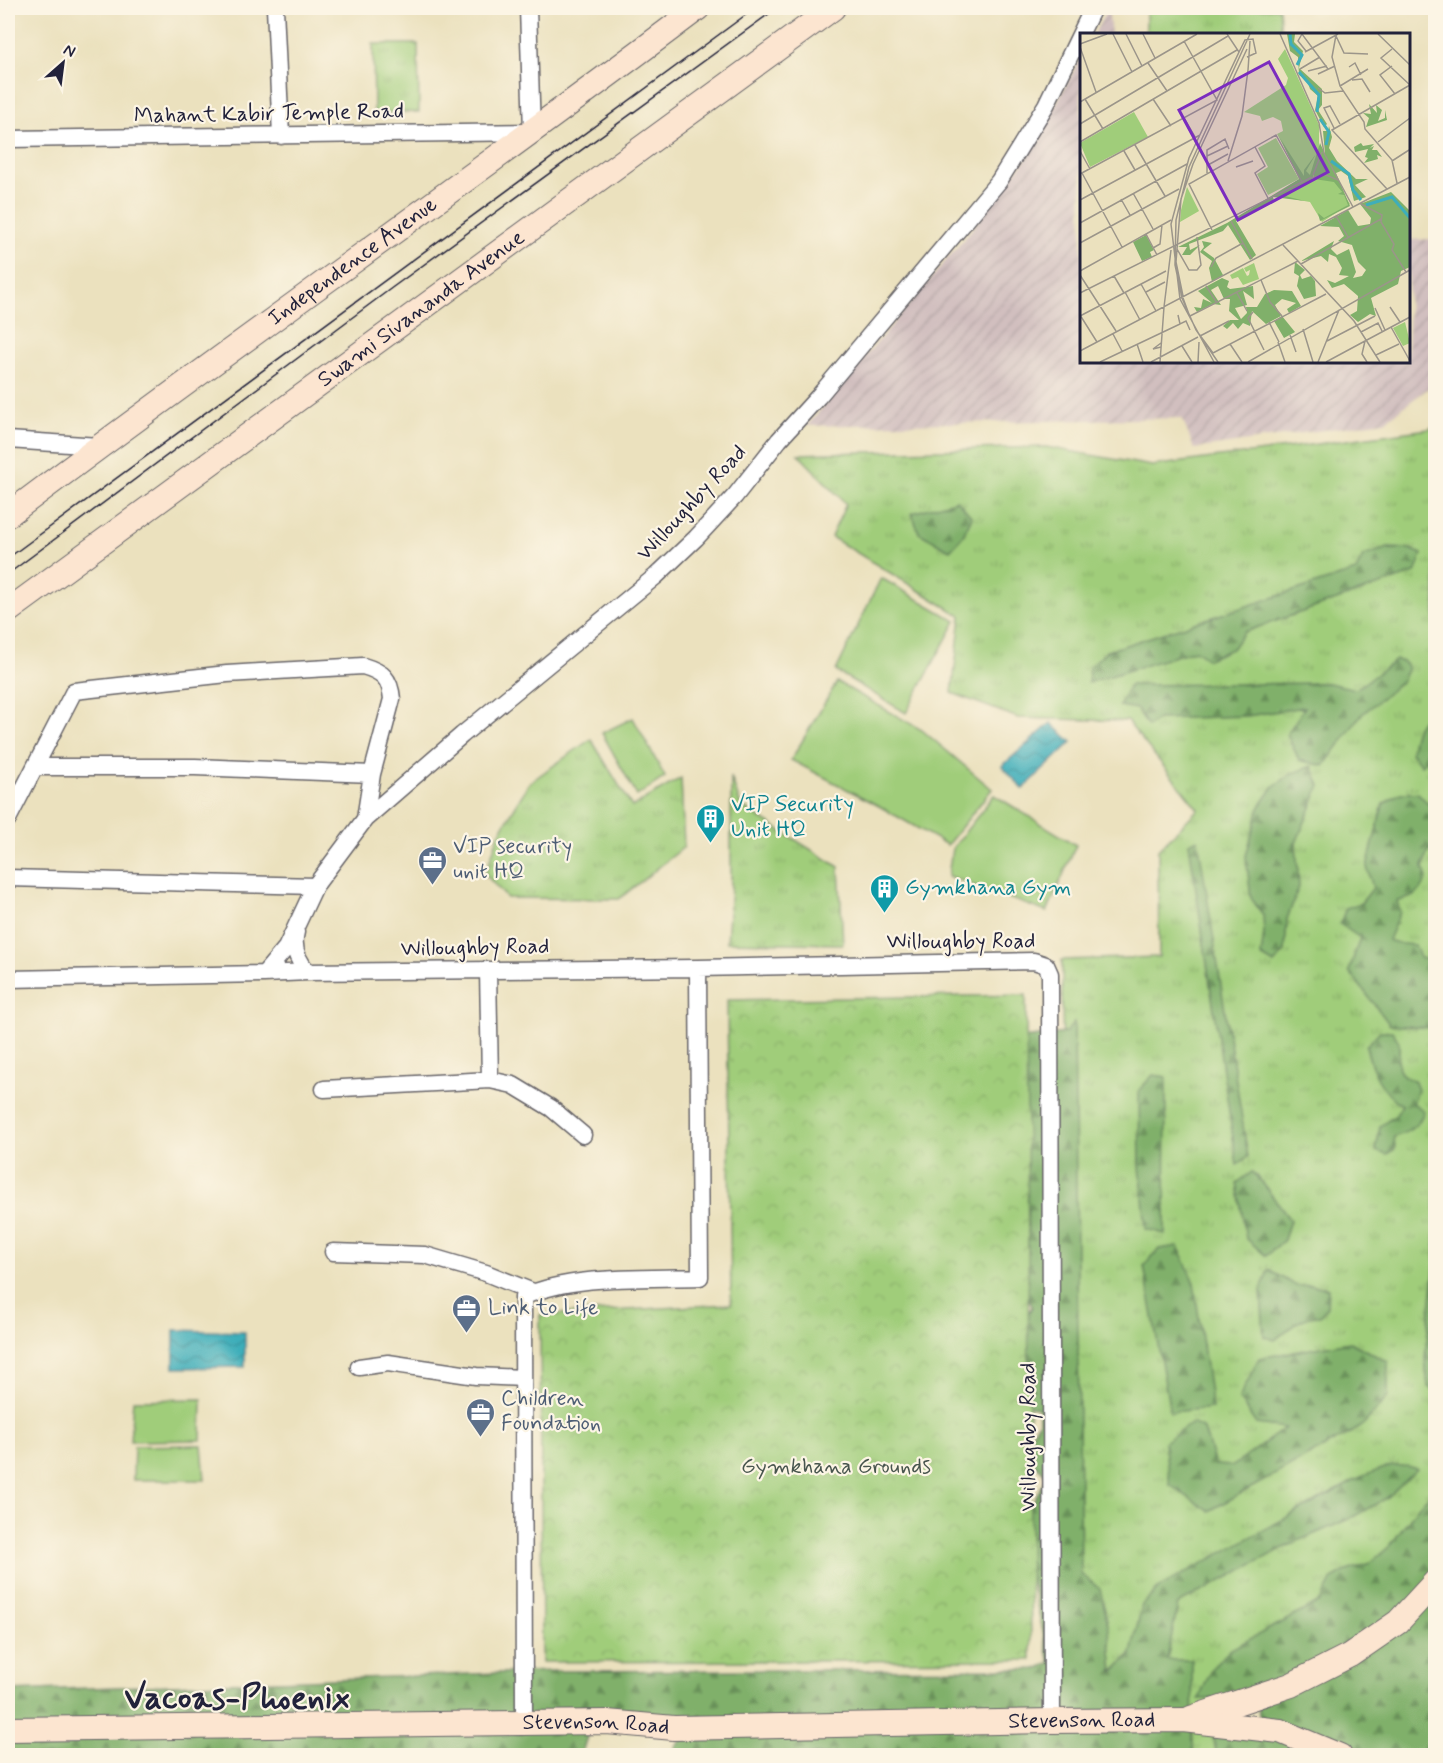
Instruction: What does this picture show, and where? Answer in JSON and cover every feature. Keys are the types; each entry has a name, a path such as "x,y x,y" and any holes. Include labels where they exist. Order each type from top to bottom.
{"street":[{"path":"276,8 281,136"},
{"path":"528,8 531,132"},
{"name":"Independence Avenue","path":"8,515 698,8"},
{"name":"Swami Sivananda Avenue","path":"8,611 833,8"},
{"name":"Willoughby Road","path":"1081,33 1093,8"},
{"name":"Willoughby Road","path":"264,974 286,948 315,885 365,819 462,735 656,576 735,496 779,440 818,397 999,181 1046,105 1080,35"},
{"name":"Mahant Kabir Temple Road","path":"8,139 531,132"},
{"path":"8,440 99,446"},
{"path":"8,819 74,691 227,674 363,666 383,674 391,687 392,699 372,774 365,819"},
{"path":"35,767 195,767 372,774"},
{"path":"8,878 315,885"},
{"path":"300,916 294,938 295,946 299,962 308,972"},
{"name":"Willoughby Road","path":"8,979 1034,961 1046,965 1050,974 1052,1721"},
{"path":"524,1724 524,1297 533,1292 572,1282 700,1277 698,968"},
{"path":"488,970 490,1080"},
{"path":"324,1089 490,1080 513,1085 551,1108 583,1135"},
{"path":"333,1252 425,1256 486,1273 533,1292"},
{"path":"359,1366 388,1363 476,1376 524,1378"},
{"name":"Stevenson Road","path":"1183,1720 1291,1685 1350,1655 1398,1622 1436,1581"},
{"name":"Stevenson Road","path":"8,1729 607,1722 674,1728 1183,1720 1280,1731 1340,1755"}],"shaded area":[{"path":"1108,8 1111,33 1095,33"},
{"path":"1080,59 1080,363 1410,363 1410,240 1432,239 1435,383 1385,421 1194,449 1182,418 807,426 964,239 1029,155"}],"green space":[{"path":"1146,8 1279,8 1281,33 1146,33"},
{"path":"373,44 418,44 419,112 374,113"},
{"path":"1435,426 1435,1541 1219,1690 1219,1735 1302,1755 692,1756 1067,1710 1062,960 1159,957 1158,850 1198,809 1127,721 1018,718 952,693 961,616 831,537 846,504 798,454 1046,447 1152,466 1429,429"},
{"path":"957,500 972,517 962,537 950,550 919,533 912,513"},
{"path":"1388,548 1410,549 1422,554 1415,573 1244,632 1232,649 1208,659 1195,650 1088,683 1090,666 1107,651 1356,571 1363,556"},
{"path":"881,578 956,621 906,713 836,671"},
{"path":"1396,660 1404,662 1408,668 1401,682 1360,716 1324,766 1299,760 1287,734 1305,707 1247,716 1158,719 1148,727 1137,709 1119,706 1130,685 1328,683 1356,689"},
{"path":"837,682 922,730 992,789 947,845 791,760"},
{"path":"1429,713 1435,713 1435,754 1421,765 1411,752 1418,726"},
{"path":"633,718 665,777 637,796 602,733"},
{"path":"591,739 632,807 681,778 684,847 619,899 507,898 485,874 499,834 529,783"},
{"path":"1312,766 1320,786 1296,843 1299,887 1287,919 1285,951 1274,964 1261,956 1264,933 1263,915 1251,898 1246,856 1259,808 1274,786 1293,773"},
{"path":"731,777 741,806 839,867 843,944 727,942 731,887"},
{"path":"1400,793 1418,793 1435,811 1435,842 1427,854 1423,867 1427,878 1416,894 1397,901 1400,912 1388,940 1415,945 1420,958 1435,961 1435,1020 1430,1028 1390,1025 1349,971 1360,938 1340,924 1346,908 1361,903 1373,888 1367,867 1383,804"},
{"path":"994,795 1076,845 1047,912 948,876 952,849"},
{"path":"1198,839 1248,1157 1237,1165 1189,843"},
{"name":"Gymkhana Grounds","path":"1026,995 1031,1660 542,1662 540,1315 731,1304 727,1000"},
{"path":"1074,1023 1081,1574 1100,1589 1109,1629 1113,1672 1131,1654 1142,1605 1161,1586 1361,1477 1395,1466 1417,1469 1387,1498 1351,1518 1289,1545 1178,1604 1167,1660 1192,1660 1193,1755 677,1755 675,1747 684,1737 593,1717 581,1756 8,1756 8,1691 554,1671 1036,1669 1050,1663 1022,1539 1028,1511 1047,1476 1028,1457 1025,1444 1039,1422 1039,1409 1026,1404 1018,1329 1032,1307 1016,1255 1023,1038 1065,1033"},
{"path":"1380,1031 1392,1031 1397,1039 1399,1070 1414,1080 1418,1090 1413,1103 1424,1111 1413,1128 1394,1137 1395,1149 1387,1155 1376,1151 1380,1126 1396,1115 1402,1105 1383,1088 1368,1055 1366,1046"},
{"path":"1153,1075 1166,1077 1165,1234 1146,1229 1140,1166 1139,1090"},
{"path":"1252,1172 1290,1220 1284,1240 1266,1256 1246,1238 1237,1183"},
{"path":"1178,1246 1194,1283 1212,1408 1170,1412 1144,1266 1159,1249"},
{"path":"1435,1262 1435,1390 1428,1387 1425,1358"},
{"path":"1268,1270 1297,1286 1310,1285 1328,1288 1327,1307 1320,1316 1301,1320 1275,1340 1264,1337 1261,1290"},
{"path":"1350,1342 1388,1362 1388,1397 1361,1427 1209,1511 1170,1485 1164,1442 1192,1423 1204,1429 1215,1465 1233,1466 1285,1428 1256,1424 1239,1399 1259,1358"},
{"path":"202,1399 201,1440 130,1441 133,1400"},
{"path":"202,1445 205,1480 133,1480 134,1446"},
{"path":"1435,1490 1435,1755 1217,1755 1213,1739 1225,1730 1260,1724 1257,1699 1199,1699 1212,1668 1231,1649 1320,1602 1332,1579 1370,1563 1390,1546 1421,1503"}],"water":[{"path":"1051,723 1072,742 1023,789 1002,766"},
{"path":"174,1330 245,1332 245,1367 174,1368"}],"tram line":[{"path":"8,558 755,8"},
{"path":"8,574 393,287 777,8"}],"place":[{"name":"VIP Security Unit HQ","path":"710,844"},
{"name":"VIP security unit HQ","path":"432,886"},
{"name":"Gymkhana Gym","path":"884,914"},
{"name":"Link to Life","path":"467,1334"},
{"name":"Children Foundation","path":"480,1438"}],"district":[{"name":"Vacoas-Phoenix","path":"237,1698"}]}
